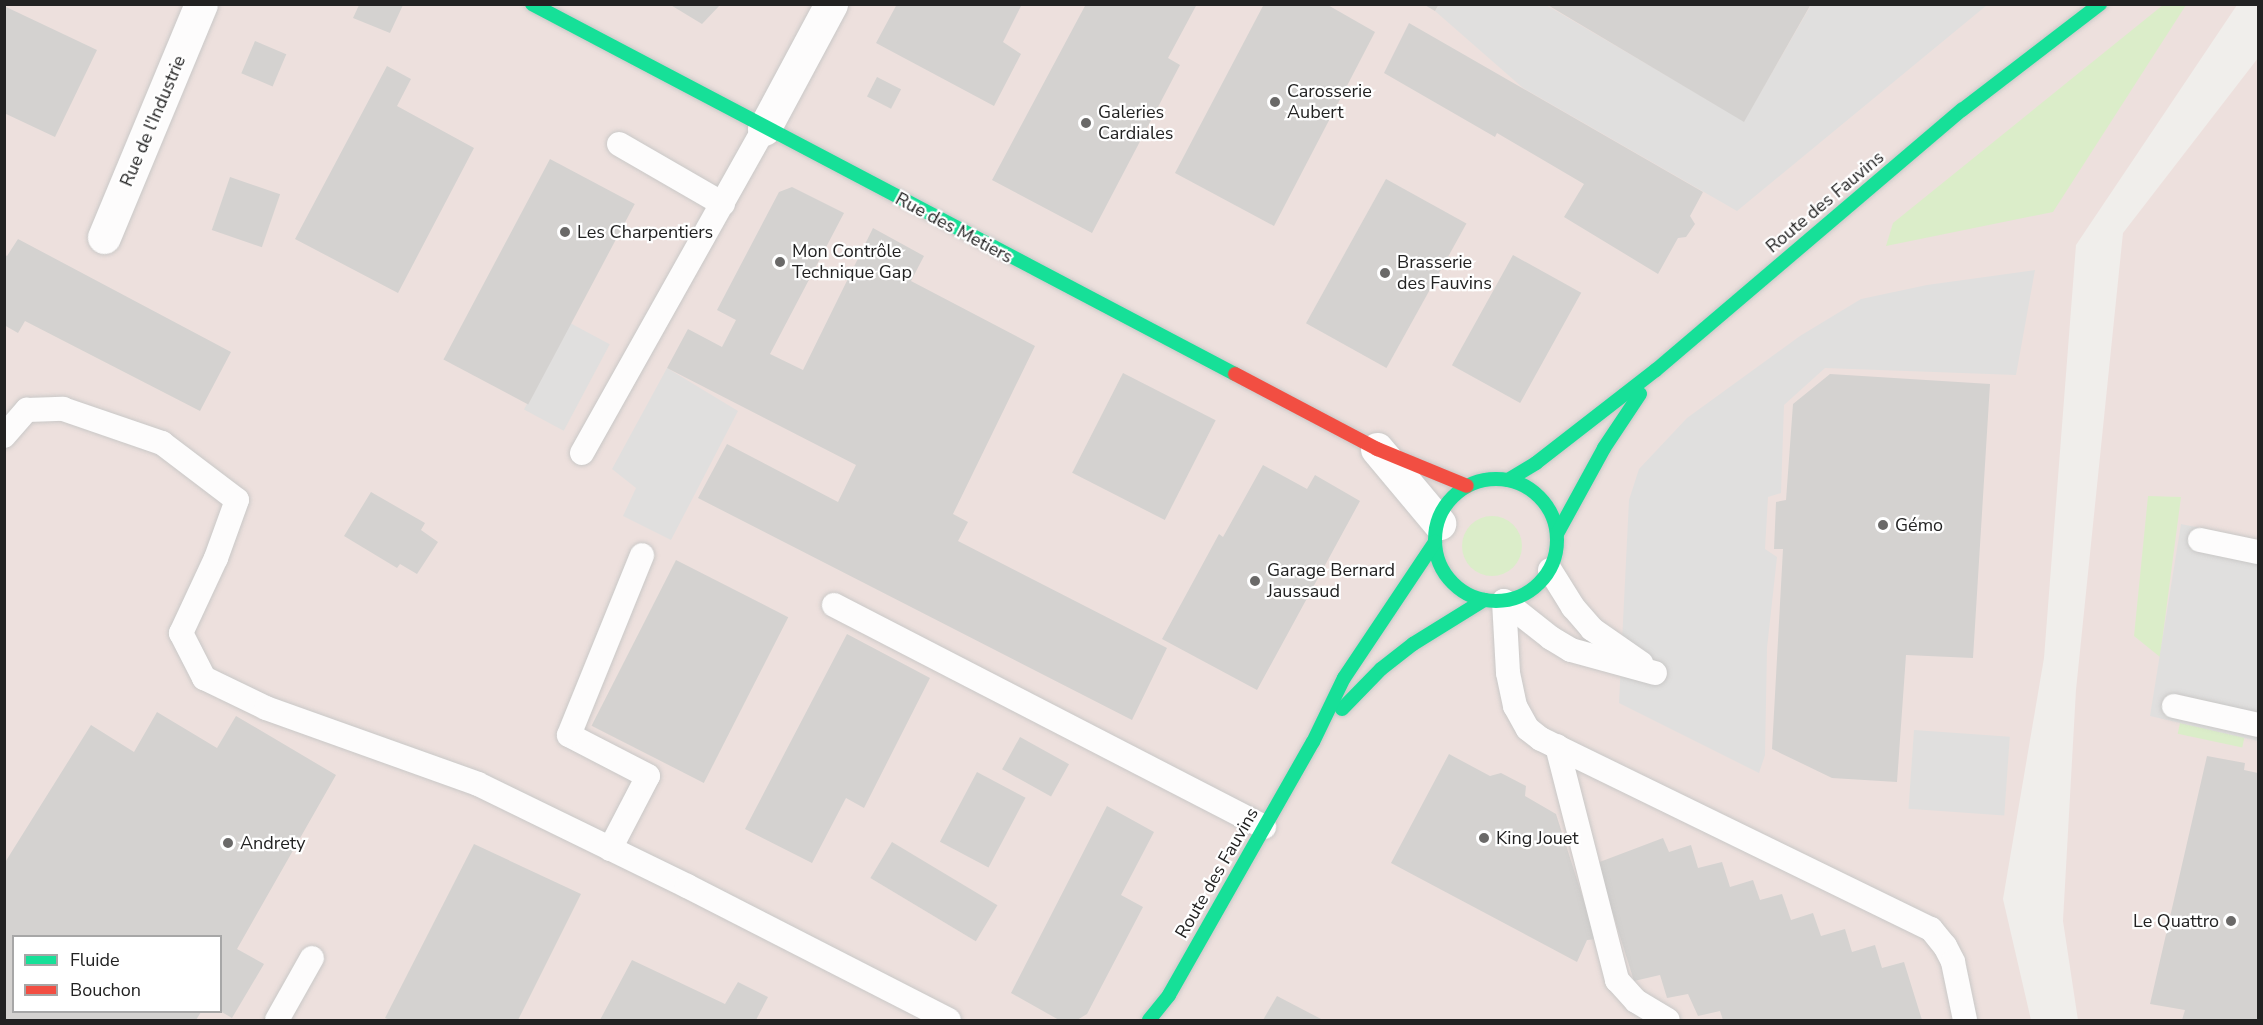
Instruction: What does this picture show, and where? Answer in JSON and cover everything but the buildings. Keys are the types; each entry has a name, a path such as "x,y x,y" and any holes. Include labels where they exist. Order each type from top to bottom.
{"street":[{"name":"Rue de l'Industrie","path":"104,237 201,4"},
{"name":"Rue des Metiers","path":"532,4 764,129 1377,449 1467,486"},
{"path":"764,129 831,4"},
{"name":"Route des Fauvins","path":"1508,480 1536,463 1656,370 1792,252 2020,65 2100,4"},
{"name":"Route des Fauvins","path":"2020,65 2045,29"},
{"name":"Route des Fauvins","path":"1557,534 1604,448 1656,370"},
{"name":"Rue des Metiers","path":"1377,449 1437,532"},
{"path":"1508,480 1526,486 1541,499 1552,515 1557,534 1555,559 1550,570 1525,594 1494,600 1464,592 1449,580 1439,562 1437,532 1443,510 1467,486 1480,481 1508,480"},
{"name":"Route des Fauvins","path":"1149,1020 1169,995 1313,742 1344,678 1437,532"},
{"name":"Route des Fauvins","path":"1313,742 1381,669 1413,644 1494,600"}],"lane":[{"path":"582,453 764,129"},
{"path":"619,144 723,204"},
{"path":"4,436 27,410 63,410 162,442 237,500 216,558 181,633 204,678 266,708 477,784 949,1020"},
{"path":"2200,540 2259,552"},
{"path":"610,849 648,776 569,735 642,555"},
{"path":"1494,600 1571,650 1656,673 1592,629 1573,607 1550,570"},
{"path":"1494,600 1515,706 1528,729 1557,747 1931,929 1946,946 1953,962 1965,1020"},
{"path":"834,605 1264,827"},
{"path":"2174,706 2259,725"},
{"path":"1557,747 1617,980 1636,1001 1668,1020"},
{"path":"277,1020 312,958"}],"shaded area":[{"path":"5,5 2237,5 2076,245 2044,658 2003,899 2031,1020 5,1020"},
{"path":"1439,5 1546,5 1744,121 1811,5 1987,5 1737,211 1523,88 1435,11"},
{"path":"2258,58 2258,1020 2078,1020 2063,921 2076,690 2123,233"},
{"path":"2035,270 2016,375 1825,368 1784,405 1781,493 1768,497 1765,549 1777,557 1767,648 1765,755 1759,773 1619,703 1629,500 1639,469 1687,418 1800,336 1861,299 1927,285"},
{"path":"570,323 610,344 564,431 524,410"},
{"path":"667,368 738,411 671,540 623,516 636,488 612,469"},
{"path":"2181,524 2258,540 2258,741 2150,716"},
{"path":"1914,730 2010,737 2004,816 1908,809"}],"green space":[{"path":"2163,5 2186,5 2053,212 1886,246 1893,223"},
{"path":"2148,496 2181,497 2160,657 2134,636"},
{"path":"1492,516 1513,525 1522,546 1513,567 1492,576 1471,567 1462,546 1471,525"},
{"path":"2180,723 2245,737 2242,747 2178,734"}],"traffic: fast":[{"path":"532,4 1235,374"},
{"path":"1508,480 1536,463 1656,370 1962,110 2100,4"},
{"path":"1557,534 1604,448 1640,394"},
{"path":"1496,479 1519,484 1539,497 1552,517 1557,540 1552,563 1539,583 1519,596 1496,601 1473,596 1453,583 1440,563 1435,540 1440,517 1453,497 1473,484 1496,479"},
{"path":"1149,1020 1169,995 1313,742 1344,678 1435,542"},
{"path":"1342,709 1381,669 1413,644 1484,600"}],"traffic: jam":[{"path":"1235,374 1377,449 1467,486"}],"place":[{"name":"Carosserie Aubert","path":"1275,102"},
{"name":"Galeries Cardiales","path":"1086,123"},
{"name":"Les Charpentiers","path":"565,232"},
{"name":"Mon Contrôle Technique Gap","path":"780,262"},
{"name":"Brasserie des Fauvins","path":"1385,273"},
{"name":"Gémo","path":"1883,525"},
{"name":"Garage Bernard Jaussaud","path":"1255,581"},
{"name":"King Jouet","path":"1484,838"},
{"name":"Andrety","path":"228,843"},
{"name":"Le Quattro","path":"2231,921"}]}
